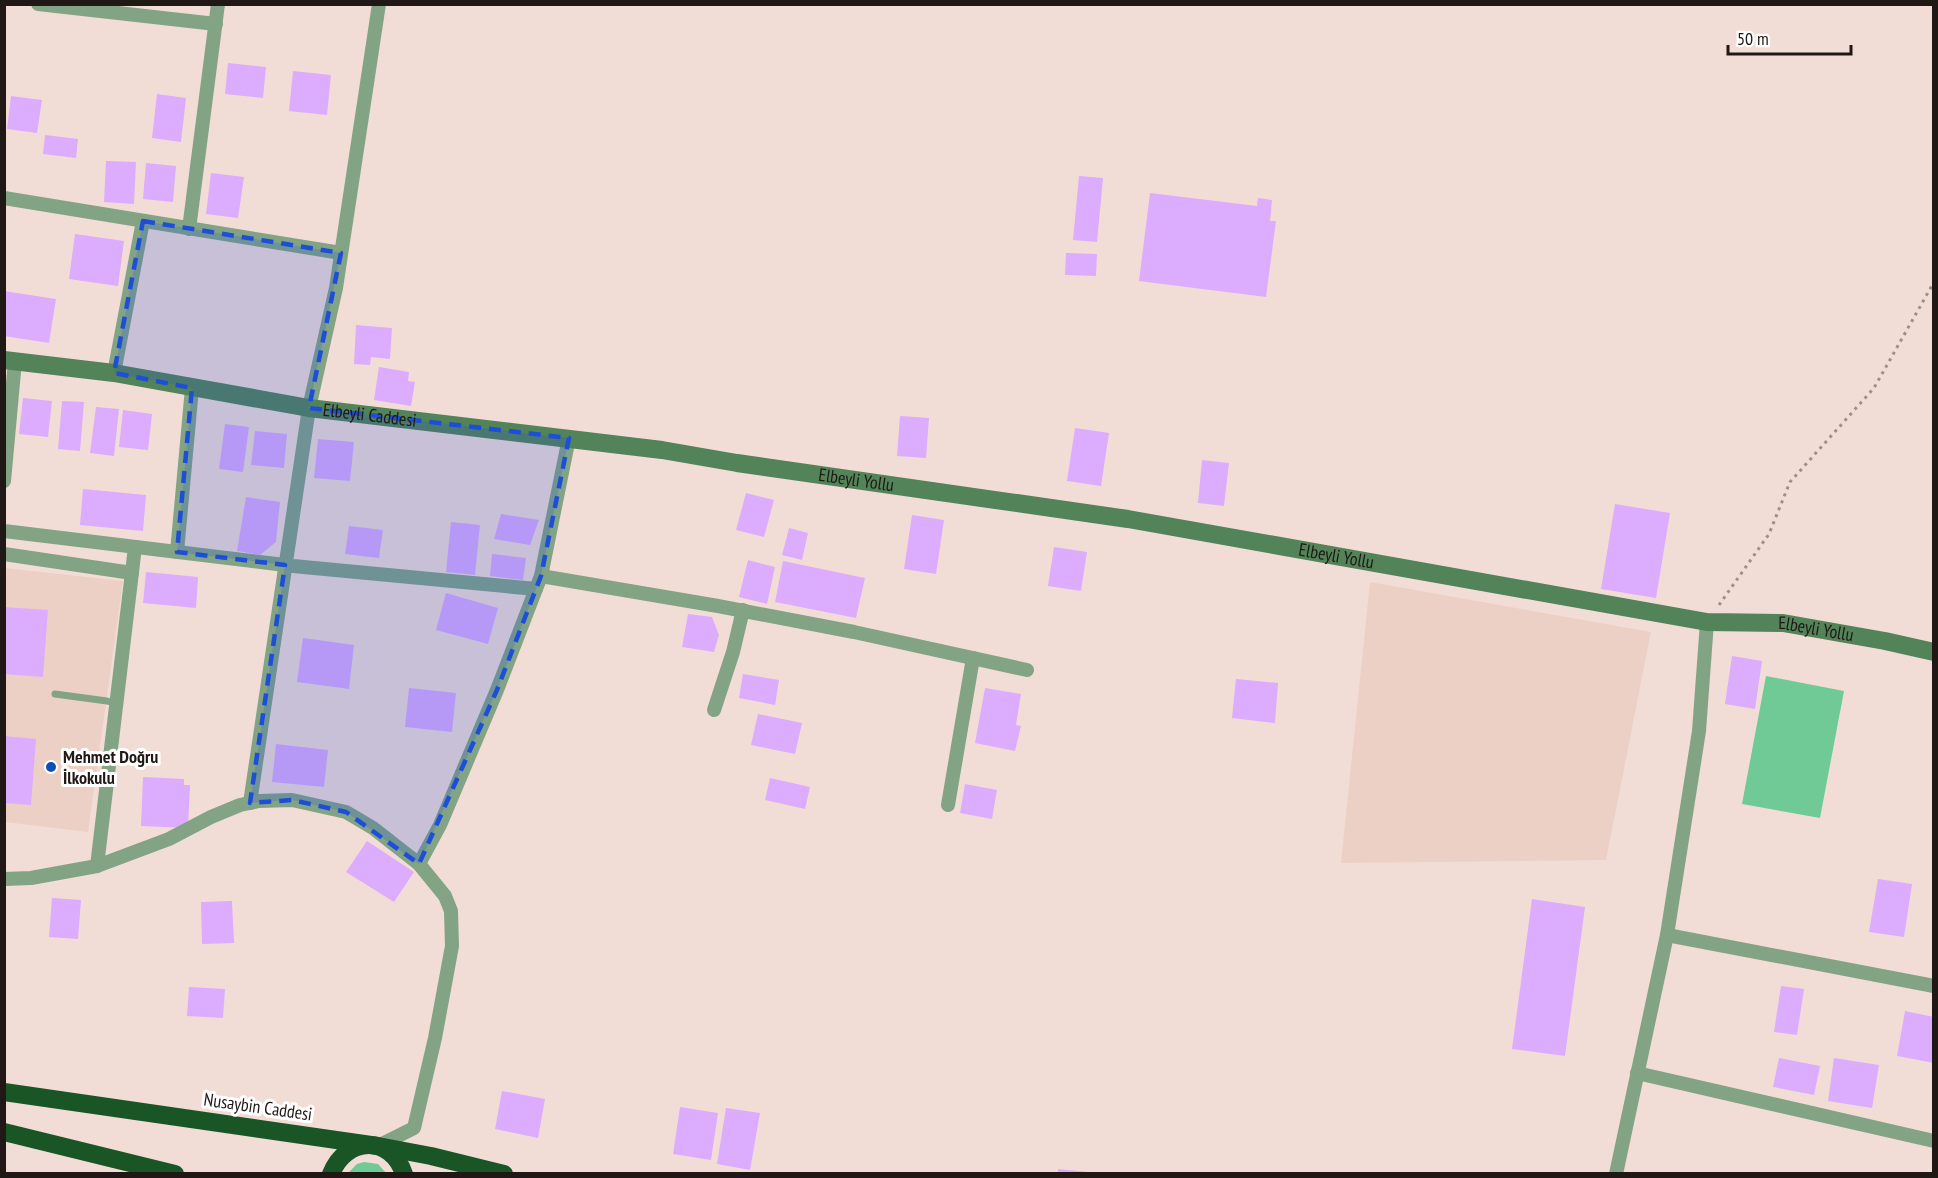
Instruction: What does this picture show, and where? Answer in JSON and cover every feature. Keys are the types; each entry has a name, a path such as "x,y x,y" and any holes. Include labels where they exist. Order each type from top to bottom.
{"highway":[{"name":"Nusaybin Caddesi","path":"4,1092 378,1146 504,1173"},
{"path":"4,1132 175,1173"},
{"path":"331,1173 336,1162 344,1153 366,1144 389,1151 399,1160 404,1173"}],"street":[{"path":"38,4 216,24"},
{"path":"189,229 218,4"},
{"path":"250,803 309,408 336,288 380,4"},
{"path":"4,198 341,253"},
{"path":"114,373 142,221"},
{"path":"4,481 10,360"},
{"name":"Elbeyli Caddesi","path":"10,360 114,373 309,408 569,438 662,450 737,463"},
{"path":"177,552 192,388"},
{"path":"419,864 445,814 539,582 569,438"},
{"name":"Elbeyli Yollu","path":"737,463 1128,519 1707,622 1783,623 1885,640 1934,652"},
{"path":"4,531 285,565 539,582 743,610 1027,670"},
{"path":"97,866 135,547"},
{"path":"4,554 132,573"},
{"path":"714,710 733,652 743,610"},
{"path":"1616,1173 1667,935 1699,731 1707,622"},
{"path":"948,805 974,658"},
{"path":"4,879 31,878 97,866 169,839 240,805 250,803 292,800 346,812 373,828 419,864 445,896 451,911 452,946 435,1038 414,1128 378,1146"},
{"path":"1667,935 1934,986"},
{"path":"1637,1073 1934,1141"}],"lane":[{"path":"55,694 117,704"}],"path":[{"path":"1707,622 1769,534 1790,482 1874,388 1934,282"}],"highlighted area":[{"path":"143,221 341,253 309,408 569,438 541,576 497,690 419,864 346,812 292,800 250,803 285,565 177,552 192,388 114,373"}],"shaded area":[{"path":"5,568 123,581 88,832 5,822"},
{"path":"1370,582 1651,632 1606,860 1341,863"}],"green space":[{"path":"1766,676 1844,691 1820,818 1742,804"},
{"path":"364,1162 378,1164 386,1173 348,1173 357,1164"}],"building":[{"path":"228,63 266,67 263,98 225,94"},
{"path":"293,71 331,75 327,115 289,111"},
{"path":"157,94 186,98 181,142 152,138"},
{"path":"11,96 42,100 37,133 7,129"},
{"path":"45,135 78,139 76,158 43,154"},
{"path":"106,161 136,162 134,204 104,202"},
{"path":"146,163 176,166 173,202 143,199"},
{"path":"211,173 244,177 238,218 206,214"},
{"path":"1079,176 1103,178 1097,242 1073,240"},
{"path":"1150,193 1257,206 1258,198 1272,200 1270,221 1276,221 1266,297 1139,281"},
{"path":"75,234 124,241 118,286 69,279"},
{"path":"1066,253 1097,254 1096,276 1065,275"},
{"path":"4,291 56,299 49,343 4,336"},
{"path":"356,325 392,328 390,359 371,357 370,365 354,364"},
{"path":"379,367 409,372 408,381 415,382 411,406 374,400"},
{"path":"23,398 52,401 48,437 19,434"},
{"path":"62,401 84,402 80,451 58,449"},
{"path":"96,407 119,409 114,456 90,453"},
{"path":"123,410 152,414 148,450 119,447"},
{"path":"900,416 929,418 926,458 897,456"},
{"path":"225,424 249,427 243,472 219,469"},
{"path":"1075,428 1109,433 1101,486 1067,481"},
{"path":"255,431 287,434 284,468 251,465"},
{"path":"318,439 354,442 350,481 314,478"},
{"path":"1202,460 1229,463 1224,506 1198,503"},
{"path":"83,489 146,495 143,531 80,525"},
{"path":"746,493 774,500 764,537 736,530"},
{"path":"246,497 280,502 276,542 260,555 237,551"},
{"path":"1615,504 1670,513 1656,598 1601,589"},
{"path":"501,514 539,520 530,545 494,539"},
{"path":"912,515 944,520 936,574 904,569"},
{"path":"451,522 480,525 475,575 446,572"},
{"path":"349,526 383,530 379,558 345,554"},
{"path":"789,528 808,533 802,560 782,555"},
{"path":"1054,547 1087,552 1081,591 1048,586"},
{"path":"492,554 526,558 523,580 490,576"},
{"path":"748,560 775,567 767,604 739,597"},
{"path":"783,561 865,578 856,618 775,602"},
{"path":"146,572 198,577 196,608 143,603"},
{"path":"446,593 498,608 488,644 436,630"},
{"path":"4,607 48,610 43,677 4,674"},
{"path":"688,614 712,617 719,635 714,652 682,647"},
{"path":"303,638 354,645 349,689 297,682"},
{"path":"1732,656 1762,661 1755,709 1725,704"},
{"path":"743,674 779,680 775,705 739,698"},
{"path":"1236,679 1278,683 1275,723 1232,718"},
{"path":"409,688 456,693 452,732 405,727"},
{"path":"985,688 1021,694 1016,725 1021,726 1015,751 975,743"},
{"path":"758,714 802,723 795,754 751,745"},
{"path":"4,736 36,739 31,805 4,803"},
{"path":"276,744 328,750 324,787 272,782"},
{"path":"143,777 184,779 184,785 190,785 188,828 141,826"},
{"path":"770,778 810,787 805,809 765,800"},
{"path":"965,784 997,790 992,819 960,813"},
{"path":"367,841 414,872 394,902 346,872"},
{"path":"1878,879 1912,884 1904,937 1869,932"},
{"path":"52,898 81,900 78,939 49,937"},
{"path":"1532,899 1585,907 1565,1056 1512,1049"},
{"path":"232,901 234,943 202,944 201,902"},
{"path":"1781,986 1804,989 1797,1035 1774,1032"},
{"path":"189,987 225,989 223,1018 187,1016"},
{"path":"1905,1011 1934,1017 1934,1063 1897,1056"},
{"path":"1779,1058 1820,1066 1814,1095 1773,1087"},
{"path":"1834,1058 1879,1065 1872,1108 1828,1101"},
{"path":"502,1091 545,1099 538,1138 495,1129"},
{"path":"680,1107 718,1113 711,1160 673,1154"},
{"path":"726,1108 760,1113 750,1170 717,1164"},
{"path":"1058,1169 1090,1172 1090,1174 1058,1174"}],"place":[{"name":"Mehmet Doğru İlkokulu","path":"51,767"}]}
